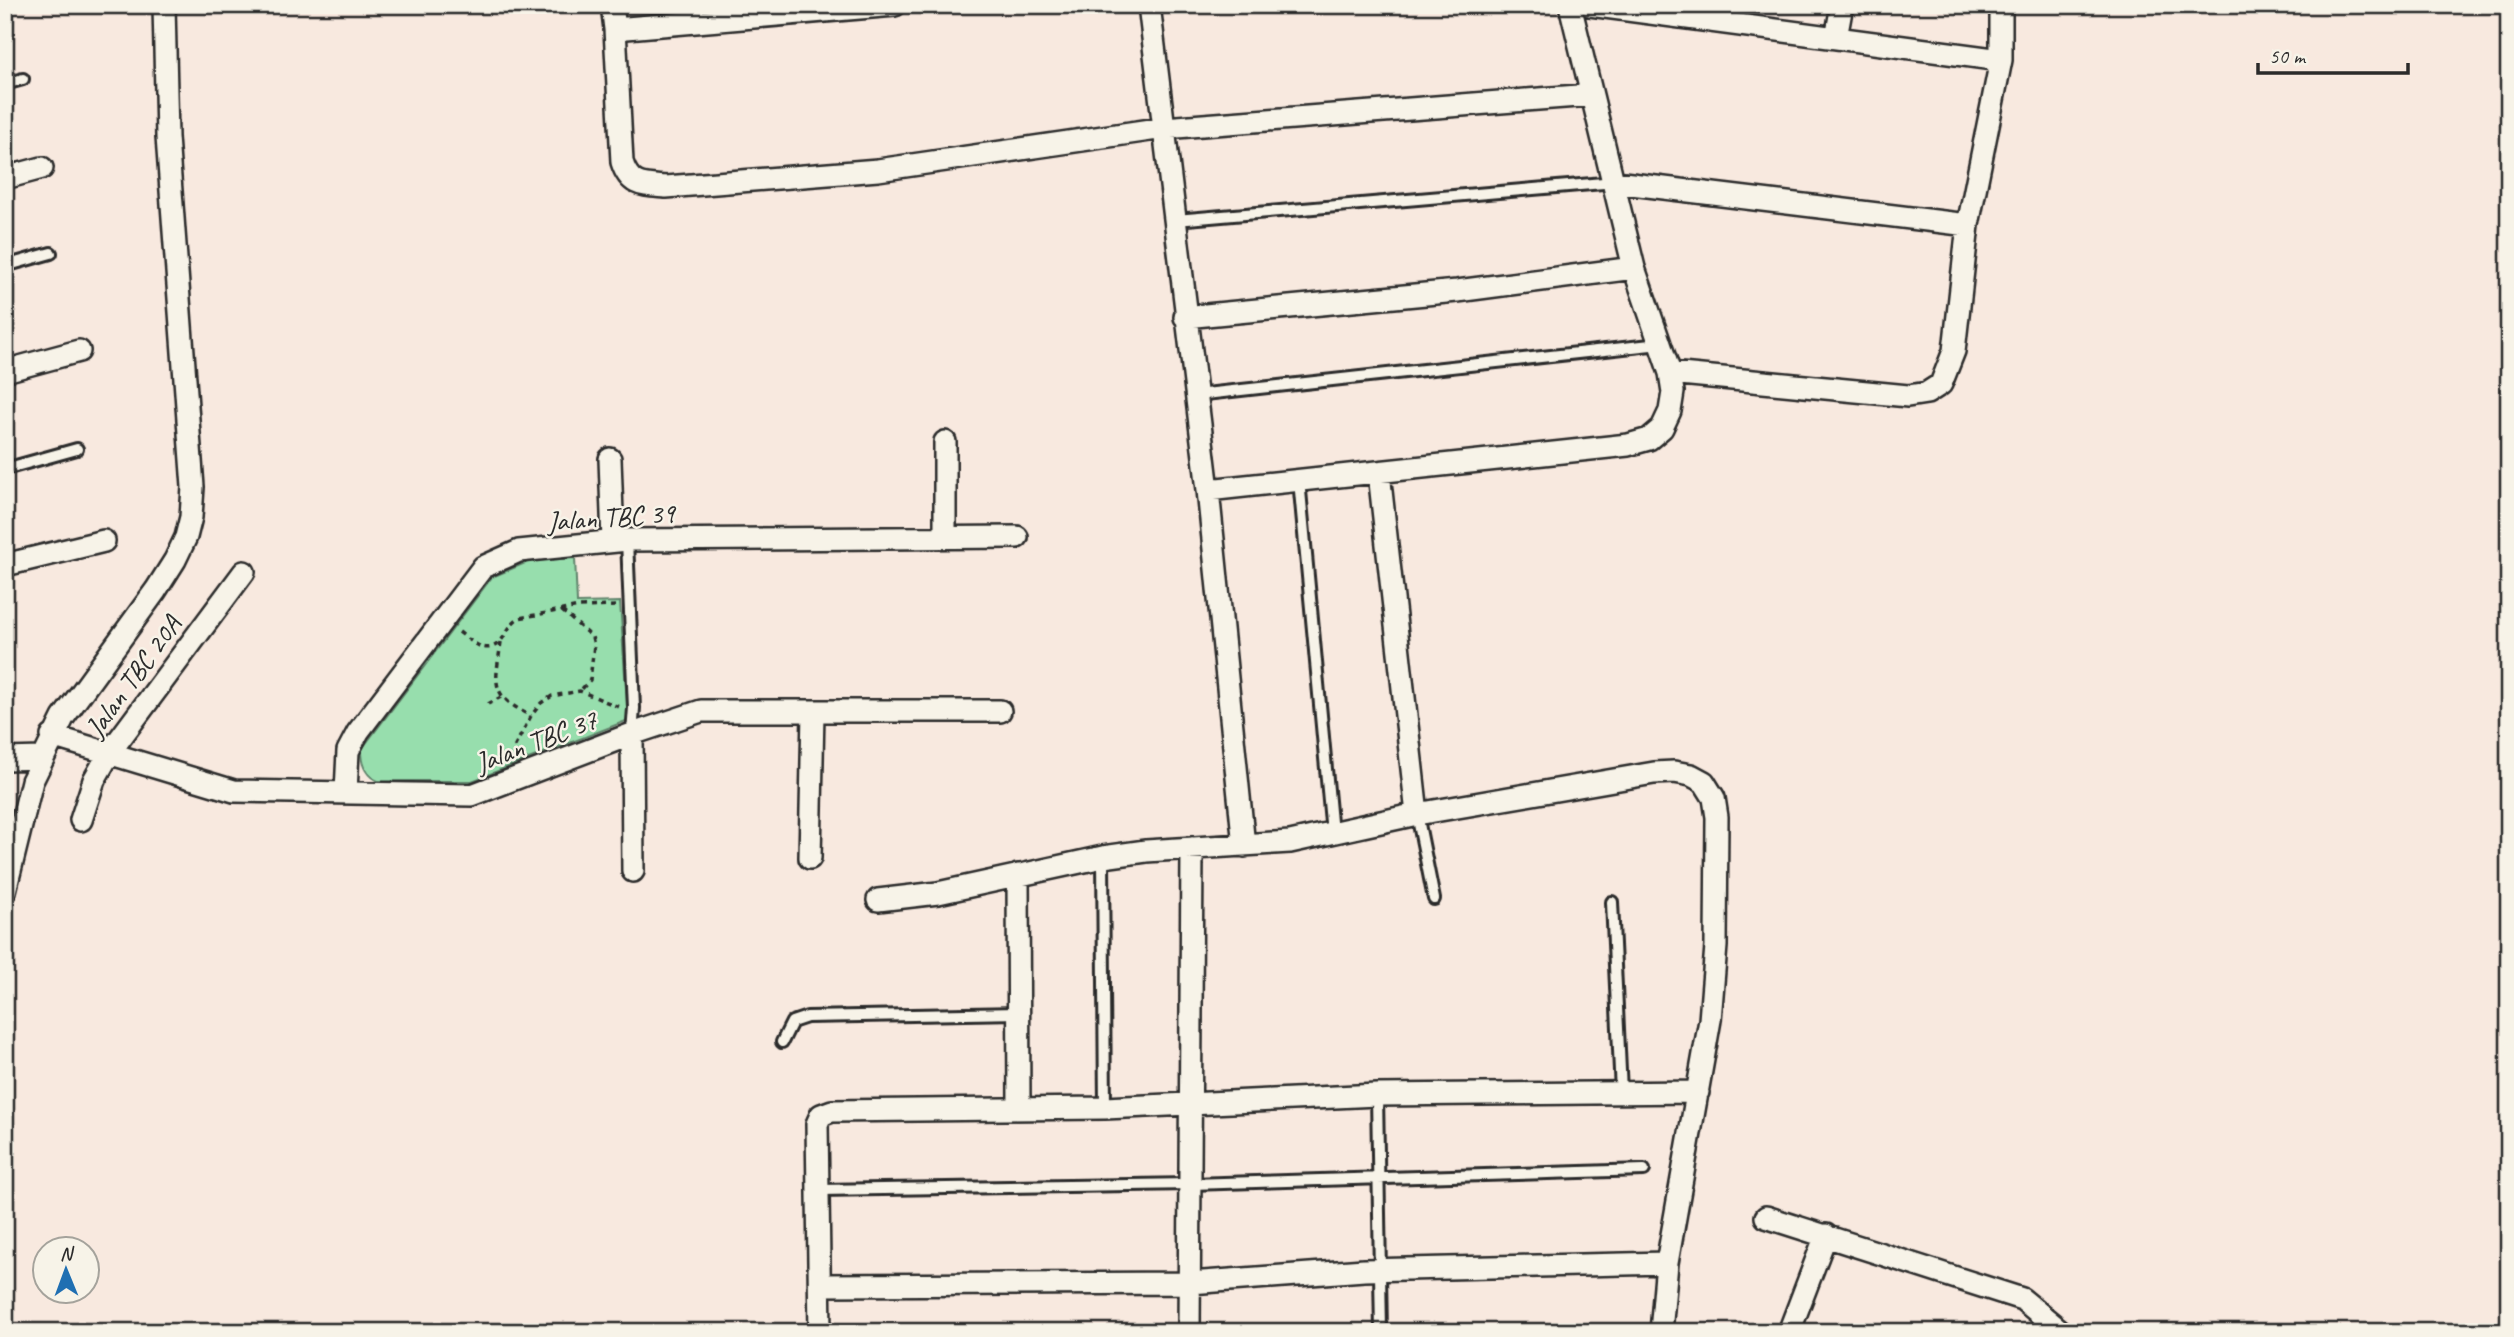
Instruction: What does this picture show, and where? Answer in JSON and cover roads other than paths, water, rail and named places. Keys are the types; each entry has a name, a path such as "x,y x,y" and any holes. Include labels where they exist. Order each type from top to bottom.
{"street":[{"path":"5,891 32,781 41,758 63,718 175,560 186,537 191,517 193,487 167,137 164,5"},
{"path":"612,5 622,162 626,175 634,182 649,186 666,187 878,170 1164,128 1591,95"},
{"path":"615,29 894,5"},
{"path":"1149,5 1208,490 1244,846"},
{"path":"1208,490 1628,445 1649,439 1662,428 1671,411 1673,392 1670,373 1634,268 1570,5"},
{"path":"1590,5 1679,11 2001,60"},
{"path":"1836,37 1842,5"},
{"path":"1670,373 1908,396 1927,393 1941,384 1954,351 1968,225 2001,60 2001,5"},
{"path":"5,178 41,168"},
{"path":"1615,182 1968,225"},
{"path":"1185,317 1457,291 1634,268"},
{"path":"5,371 79,351"},
{"path":"945,442 945,537"},
{"path":"610,459 620,540"},
{"path":"1379,473 1417,814"},
{"name":"Jalan TBC 39","path":"346,792 348,751 358,732 482,566 519,551 620,540 1017,537"},
{"path":"5,565 104,541"},
{"name":"Jalan TBC 20A","path":"81,820 93,780 110,752 244,572"},
{"name":"Jalan TBC 37","path":"52,736 234,791 472,794 701,711 1000,712"},
{"path":"810,858 813,712"},
{"path":"632,734 633,871"},
{"path":"5,759 41,758"},
{"path":"878,900 938,893 1103,857 1290,842 1417,814 1654,773 1691,775 1704,782 1714,798 1717,817 1716,946 1710,1020 1667,1263 1661,1332"},
{"path":"1189,1332 1192,848"},
{"path":"1018,875 1019,1109"},
{"path":"820,1332 817,1124 821,1115 832,1111 1105,1108 1377,1095 1698,1092"},
{"path":"1766,1217 2022,1299 2062,1332"},
{"path":"1789,1332 1826,1235"},
{"path":"820,1284 1190,1283 1379,1270 1667,1263"}],"lane":[{"path":"5,84 23,79"},
{"path":"1176,220 1615,182"},
{"path":"5,266 51,253"},
{"path":"1196,395 1660,344"},
{"path":"5,469 77,449"},
{"path":"1299,480 1332,833"},
{"path":"620,540 629,606 634,708 632,734"},
{"path":"1417,814 1434,899"},
{"path":"1103,857 1105,1108"},
{"path":"1612,902 1621,1092"},
{"path":"782,1042 792,1022 807,1017 1019,1013"},
{"path":"1377,1095 1376,1179 1381,1332"},
{"path":"819,1190 1191,1184 1644,1171"}]}
